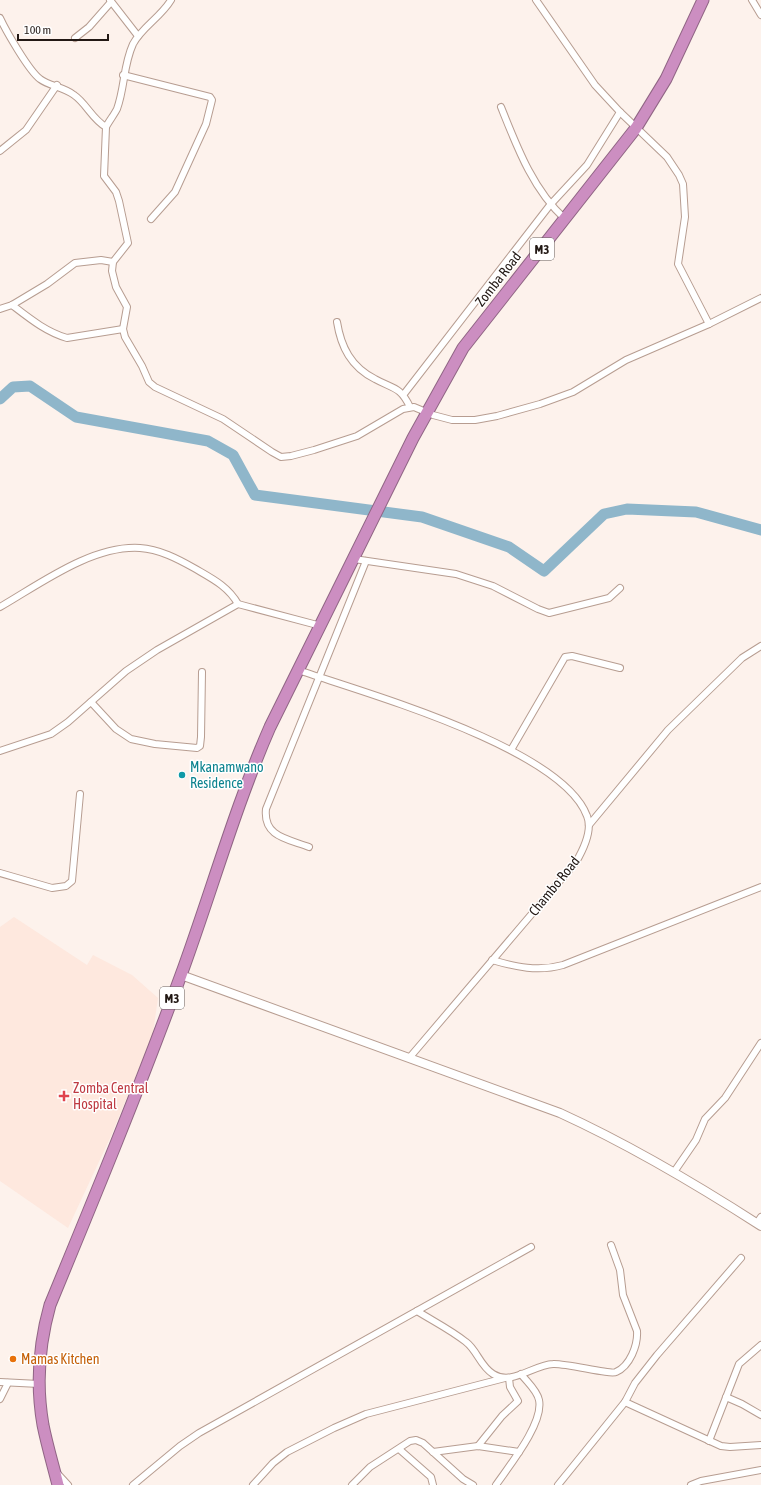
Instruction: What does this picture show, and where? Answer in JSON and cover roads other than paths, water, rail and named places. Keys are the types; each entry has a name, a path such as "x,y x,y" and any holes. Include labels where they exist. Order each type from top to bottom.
{"highway":[{"name":"Zomba Road","path":"354,559 427,412 463,348 636,128 666,79 703,0"},
{"name":"M3","path":"58,1485 43,1423 39,1384 41,1347 50,1305 118,1139 181,975 255,762 298,670 354,559"}],"main road":[{"path":"181,975 410,1057 560,1113 611,1136 760,1222"}],"street":[{"path":"171,0 160,15 138,36 128,57 116,110 106,127 104,176 116,192 128,243 113,262 112,271 116,286 127,307 123,329 129,346 142,366 149,382 155,387 223,420 272,452 281,456 291,456 357,436 403,409 410,407 452,420 475,420 497,416 540,404 573,392 626,360 709,324 761,298"},
{"path":"536,0 595,85 620,112 667,157 681,179 685,217 678,264 709,324"},
{"path":"752,0 761,15"},
{"path":"75,38 90,27 110,1 138,36"},
{"path":"0,18 36,75 40,79 57,85 75,95 99,123 106,127"},
{"path":"123,75 210,97 212,100 206,124 174,192 151,219"},
{"path":"0,151 26,130 57,85"},
{"path":"501,107 536,186 550,205 565,219"},
{"path":"404,394 550,205 587,165 620,112"},
{"path":"0,309 12,305 47,284 75,263 101,260 113,262"},
{"path":"12,305 40,326 67,338 123,329"},
{"path":"337,322 340,339 347,354 356,365 366,374 404,394 410,407"},
{"path":"0,607 84,559 101,553 128,548 142,548 159,552 184,562 222,584 234,596 238,604"},
{"path":"354,559 456,574 493,586 549,613 609,598 620,588"},
{"path":"309,847 277,836 267,825 265,816 266,809 366,561"},
{"path":"0,751 51,734 68,722 126,671 157,650 238,604 321,626"},
{"name":"Chambo Road","path":"410,1057 576,862 586,838 589,825 668,730 742,658 761,646"},
{"path":"511,750 565,657 572,656 620,668"},
{"path":"298,670 450,724 511,750 547,771 567,787 587,815 589,825"},
{"path":"91,702 116,729 131,739 155,744 197,748 200,746 201,737 202,672"},
{"path":"0,873 52,888 66,886 72,881 80,794"},
{"path":"492,960 530,969 550,968 563,965 761,887"},
{"path":"674,1172 696,1140 705,1119 725,1098 761,1043"},
{"path":"253,1485 273,1463 287,1452 334,1428 366,1414 507,1378 542,1365 553,1364 580,1366 613,1374 618,1372 629,1361 637,1342 636,1331 623,1295 620,1270 611,1245"},
{"path":"133,1485 141,1483 199,1433 531,1247"},
{"path":"558,1485 625,1402 635,1384 657,1354 741,1258"},
{"path":"417,1311 467,1342 482,1364 493,1374 507,1378"},
{"path":"709,1441 739,1364 761,1345"},
{"path":"496,1485 531,1433 539,1400 536,1393 521,1374"},
{"path":"478,1446 502,1416 518,1401 507,1378"},
{"path":"0,1382 39,1384"},
{"path":"0,1399 8,1383"},
{"path":"726,1397 761,1415"},
{"path":"625,1402 709,1441 730,1447 761,1445"},
{"path":"352,1485 370,1467 416,1440 433,1452 465,1483 473,1485"},
{"path":"433,1452 478,1446 519,1452"},
{"path":"399,1449 431,1477 433,1485"},
{"path":"54,1470 68,1485"},
{"path":"691,1485 701,1481 761,1470"}],"waterway":[{"path":"0,399 13,387 30,386 76,417 208,441 233,455 255,495 422,517 509,547 544,571 604,514 627,509 696,512 761,530"}],"place":[{"name":"Mkanamwano Residence","path":"182,775"},
{"name":"Zomba Central Hospital","path":"64,1096"},
{"name":"Mamas Kitchen","path":"13,1359"}]}
